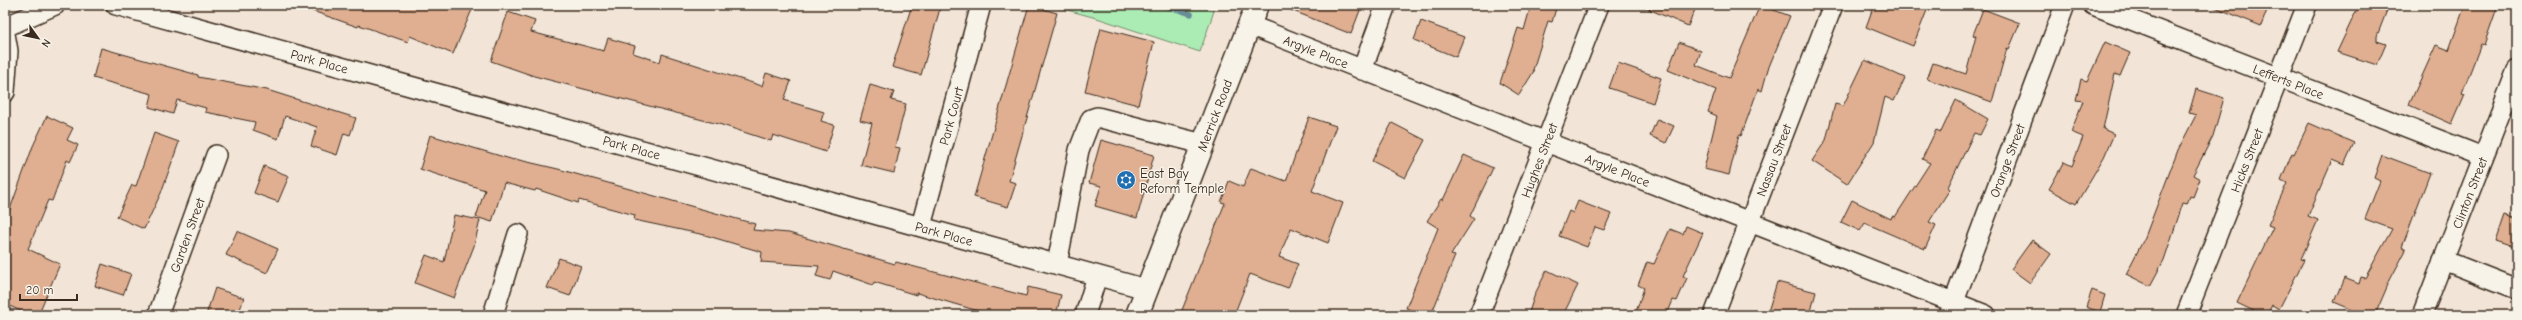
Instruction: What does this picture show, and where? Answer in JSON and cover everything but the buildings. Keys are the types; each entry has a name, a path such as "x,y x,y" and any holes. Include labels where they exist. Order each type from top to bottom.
{"main road":[{"name":"Merrick Road","path":"1136,315 1253,15"}],"street":[{"path":"5,27 55,5"},
{"name":"Park Place","path":"116,5 1146,289"},
{"name":"Park Court","path":"921,226 981,5"},
{"path":"1362,70 1386,5"},
{"name":"Hughes Street","path":"1479,315 1599,5"},
{"name":"Nassau Street","path":"1714,315 1833,5"},
{"name":"Orange Street","path":"1952,309 2065,5"},
{"name":"Lefferts Place","path":"2093,5 2483,157"},
{"name":"Hicks Street","path":"2186,315 2307,5"},
{"name":"Argyle Place","path":"1253,15 1362,70 1750,223 1952,309 1986,315"},
{"path":"5,34 8,51 5,92"},
{"name":"Clinton Street","path":"2422,315 2517,70"},
{"path":"1057,264 1079,150 1091,119 1097,117 1203,144"},
{"name":"Garden Street","path":"158,315 216,155"},
{"path":"493,315 518,234"},
{"path":"2443,260 2517,289"},
{"path":"1085,315 1097,276"}],"green space":[{"path":"1049,5 1197,5 1214,11 1200,52 1100,19"}],"waterway":[{"path":"1163,5 1191,14"}],"place":[{"name":"East Bay Reform Temple","path":"1126,180"}]}
